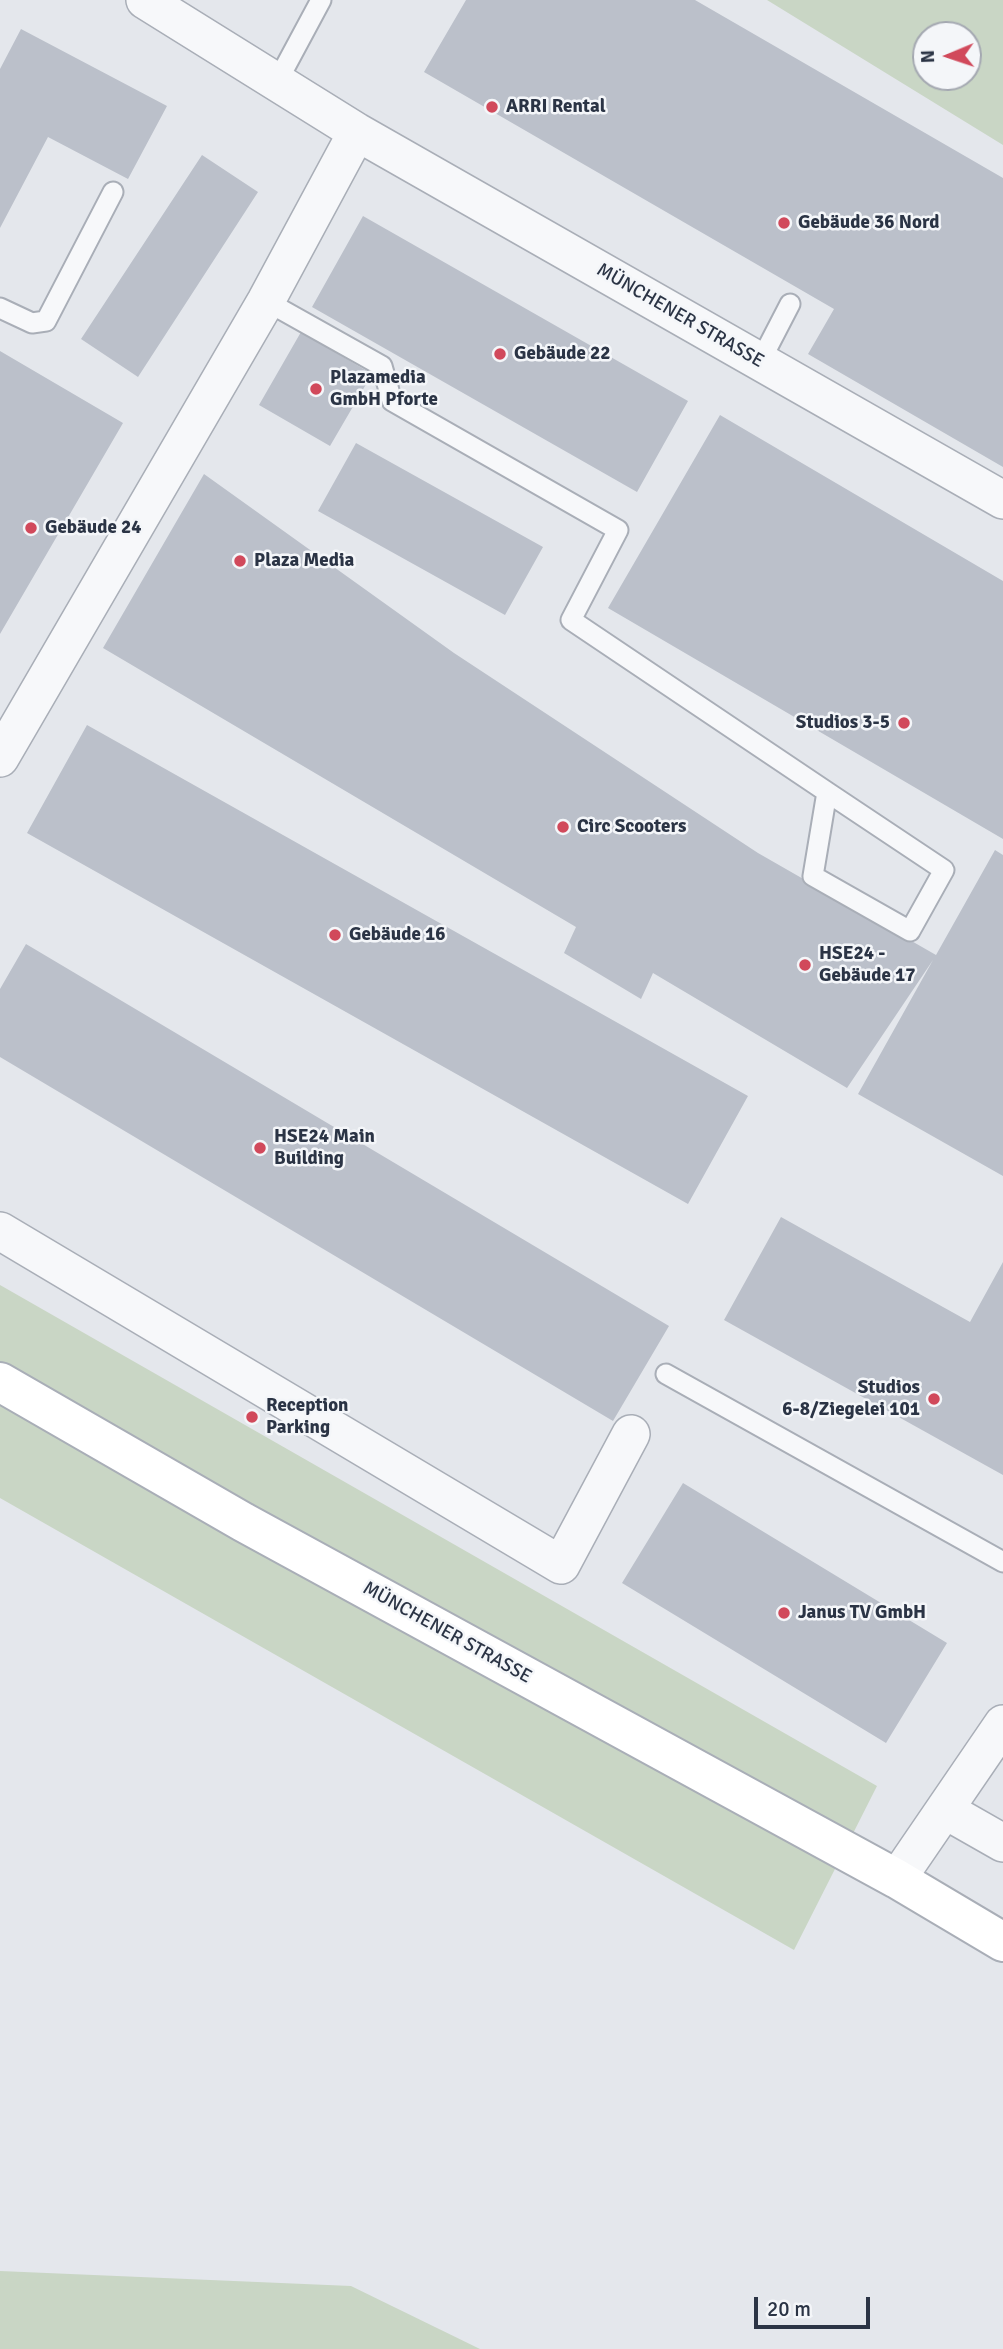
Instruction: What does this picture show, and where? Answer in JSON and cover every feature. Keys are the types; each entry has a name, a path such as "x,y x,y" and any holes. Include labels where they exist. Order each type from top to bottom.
{"main road":[{"name":"MÜNCHENER STRASSE","path":"0,1382 255,1529 897,1879 1003,1942"}],"street":[{"name":"MÜNCHENER STRASSE","path":"145,0 357,132 1003,500"},
{"path":"0,758 266,301 357,132"},
{"path":"0,1231 561,1565 631,1434"},
{"path":"897,1879 1003,1724"},
{"path":"945,1810 1003,1843"}],"lane":[{"path":"277,82 321,0"},
{"path":"0,308 32,323 46,321 113,192"},
{"path":"266,301 382,366 392,401 618,530 571,620 944,870 910,931 813,876 827,792"},
{"path":"761,362 790,304"},
{"path":"666,1374 1003,1562"}],"green space":[{"path":"767,0 1003,0 1003,145 915,91 982,91 982,21 912,21 912,89"},
{"path":"0,1285 877,1786 794,1950 0,1498"},
{"path":"0,2271 351,2286 480,2349 0,2349"}],"building":[{"name":"Gebäude 36 Nord","path":"466,0 695,0 1003,178 1003,467 808,354 834,309 424,72"},
{"path":"21,29 167,106 128,179 48,137 0,228 0,69"},
{"path":"202,155 258,192 138,377 81,339"},
{"name":"Gebäude 22","path":"363,216 688,401 637,492 312,307"},
{"name":"Plazamedia GmbH Pforte","path":"301,332 372,374 330,446 259,405"},
{"name":"Gebäude 24","path":"0,351 123,423 0,634"},
{"name":"Studios 3-5","path":"720,415 1003,581 1003,839 608,608"},
{"path":"356,443 543,547 505,615 318,511"},
{"path":"204,474 454,653 758,853 936,955 995,850 1003,855 1003,1176 858,1094 933,960 847,1088 653,973 641,999 564,953 576,927 103,648"},
{"name":"Gebäude 16","path":"87,725 748,1096 688,1204 27,833"},
{"name":"HSE24 Main Building","path":"26,944 669,1326 613,1421 0,1057 0,989"},
{"name":"Studios 6-8/Ziegelei 101","path":"781,1217 970,1322 1003,1262 1003,1475 724,1320"},
{"path":"683,1483 947,1643 886,1743 622,1583"}],"place":[{"name":"ARRI Rental","path":"492,107"},
{"name":"Gebäude 36 Nord","path":"784,223"},
{"name":"Gebäude 22","path":"500,354"},
{"name":"Plazamedia GmbH Pforte","path":"316,389"},
{"name":"Gebäude 24","path":"31,528"},
{"name":"Plaza Media","path":"240,561"},
{"name":"Studios 3-5","path":"904,723"},
{"name":"Circ Scooters","path":"563,827"},
{"name":"Gebäude 16","path":"335,935"},
{"name":"HSE24 - Gebäude 17","path":"805,965"},
{"name":"HSE24 Main Building","path":"260,1148"},
{"name":"Studios 6-8/Ziegelei 101","path":"934,1399"},
{"name":"Reception Parking","path":"252,1417"},
{"name":"Janus TV GmbH","path":"784,1613"}]}
